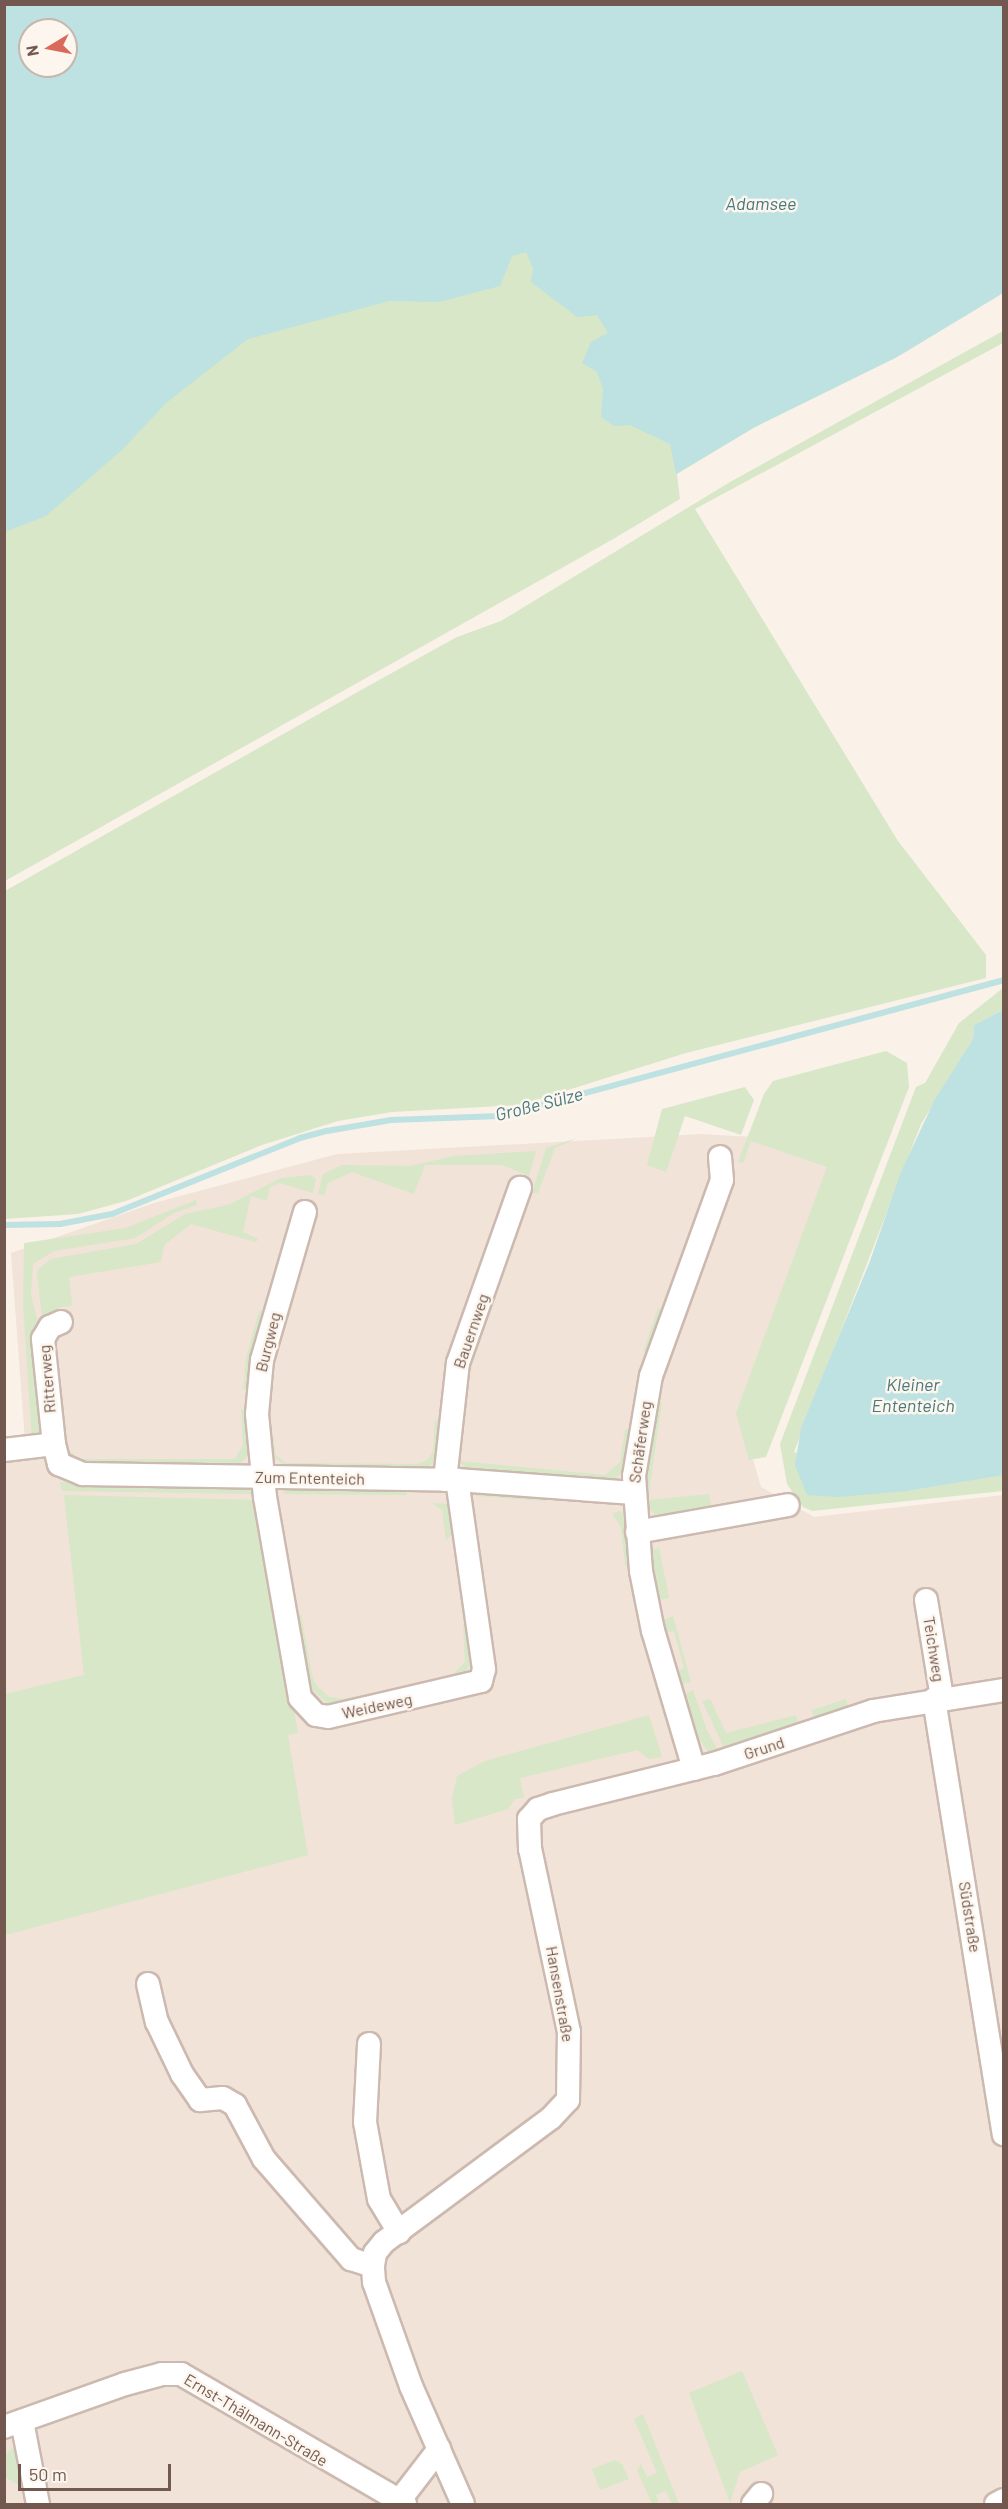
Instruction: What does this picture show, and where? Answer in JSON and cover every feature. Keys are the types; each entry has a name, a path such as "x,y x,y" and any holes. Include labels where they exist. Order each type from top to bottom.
{"street":[{"name":"Schäferweg","path":"694,1769 653,1630 633,1493 651,1376 722,1180 720,1156"},
{"name":"Bauernweg","path":"451,1480 460,1356 520,1188"},
{"name":"Burgweg","path":"263,1477 257,1414 262,1360 305,1212"},
{"name":"Ritterweg","path":"54,1444 43,1339 51,1327 61,1322"},
{"name":"Zum Ententeich","path":"54,1444 59,1464 83,1474 451,1480 633,1493"},
{"path":"4,1450 54,1444"},
{"name":"Weideweg","path":"263,1477 300,1698 307,1709 328,1717 481,1681 484,1669 451,1480"},
{"path":"637,1532 788,1505"},
{"name":"Teichweg","path":"926,1600 938,1699"},
{"name":"Grund","path":"530,1819 538,1809 553,1804 694,1769 873,1711 1004,1690"},
{"name":"Südstraße","path":"938,1699 1004,2134"},
{"name":"Hansenstraße","path":"372,2266 375,2253 399,2232 551,2118 568,2100 569,2032 528,1841 530,1819"},
{"path":"148,1984 157,2022 182,2074 200,2100 223,2098 235,2105 264,2159 351,2259 372,2266 397,2349 463,2505"},
{"path":"369,2044 365,2122 378,2199 399,2232"},
{"name":"Ernst-Thälmann-Straße","path":"13,2424 125,2384 162,2374 182,2374 402,2503 439,2449"},
{"path":"13,2424 38,2505"},
{"path":"996,2505 1004,2500"}],"shaded area":[{"path":"702,1134 754,1137 832,1166 739,1411 761,1487 814,1517 1003,1495 1003,2504 5,2504 4,1444 25,1441 11,1253 154,1203 337,1154"}],"green space":[{"path":"1003,5 1003,293 897,357 755,427 677,474 680,499 615,538 5,881 5,467 134,361"},
{"path":"1003,331 1003,343 695,509 898,841 986,955 986,978 686,1053 520,1105 392,1112 338,1121 262,1145 126,1201 78,1214 5,1219 5,891 457,637 501,621 730,482"},
{"path":"1003,988 1003,1010 974,1025 973,1039 921,1124 794,1452 907,1491 978,1478 1003,1454 1003,1491 812,1511 803,1507 787,1484 780,1444 916,1087 925,1083 959,1023"},
{"path":"886,1051 907,1063 909,1087 766,1457 749,1460 736,1413 827,1167 751,1141 743,1163 738,1162 764,1094 773,1081"},
{"path":"745,1087 754,1100 741,1135 685,1116 666,1172 647,1165 662,1109"},
{"path":"577,1138 555,1148 538,1193 532,1193 546,1148"},
{"path":"536,1151 529,1176 502,1165 425,1165 414,1194 352,1172 328,1183 324,1195 318,1194 323,1174 342,1165 410,1166 454,1156"},
{"path":"311,1175 316,1179 313,1193 280,1183 270,1187 267,1201 251,1196 243,1232 258,1239 256,1242 191,1224 164,1245 161,1262 69,1277 72,1306 61,1307 42,1317 37,1275 38,1269 51,1259 136,1244 185,1214 228,1205 281,1178"},
{"path":"196,1200 197,1205 174,1213 135,1238 54,1251 33,1264 31,1295 39,1326 47,1435 32,1440 23,1303 24,1243 126,1228"},
{"path":"658,1308 665,1313 652,1350 643,1352"},
{"path":"262,1310 267,1314 251,1387 243,1390 246,1358 259,1311"},
{"path":"658,1402 662,1402 648,1500 709,1494 712,1512 661,1519 646,1506 643,1486"},
{"path":"241,1409 249,1413 251,1453 237,1466 90,1465 69,1458 66,1448 80,1459 235,1459 243,1445"},
{"path":"435,1420 442,1422 438,1459 424,1470 287,1467 270,1454 266,1430 272,1430 276,1455 285,1463 417,1464 427,1460 433,1452"},
{"path":"625,1429 630,1431 625,1472 609,1481 467,1470 459,1461 605,1475 620,1462"},
{"path":"60,1482 246,1486 255,1494 62,1491"},
{"path":"407,1487 407,1495 282,1494 289,1488"},
{"path":"483,1492 545,1494 546,1501 475,1496"},
{"path":"64,1495 259,1500 298,1733 288,1735 308,1855 5,1935 5,1694 84,1675"},
{"path":"432,1503 448,1504 453,1532 446,1541 442,1510"},
{"path":"621,1511 627,1524 631,1563 625,1566 621,1527 612,1513"},
{"path":"659,1547 669,1598 659,1600 648,1552"},
{"path":"301,1614 312,1675 316,1685 329,1697 343,1699 450,1677 465,1662 463,1625 470,1626 471,1664 460,1679 340,1706 328,1704 307,1685 294,1616"},
{"path":"673,1616 691,1682 683,1684 676,1681 673,1672 684,1668 674,1631 662,1633 660,1621"},
{"path":"693,1690 707,1730 720,1754 708,1752 688,1722 682,1696"},
{"path":"710,1699 726,1733 796,1715 800,1728 726,1752 702,1701"},
{"path":"846,1699 850,1711 816,1722 812,1710"},
{"path":"649,1715 662,1757 649,1759 637,1750 520,1778 524,1798 515,1799 508,1809 455,1825 452,1798 457,1776 485,1761"},
{"path":"742,2371 778,2455 740,2472 730,2503 689,2393"},
{"path":"643,2414 679,2504 672,2504 666,2491 656,2495 659,2502 652,2504 637,2470 641,2464 647,2477 657,2473 634,2419"},
{"path":"18,2443 25,2489 5,2477 5,2455"},
{"path":"615,2460 622,2464 629,2479 600,2490 592,2469"}],"water":[{"name":"Adamsee","path":"5,4 1003,5 1003,293 897,357 755,427 676,474 670,444 630,425 614,426 601,417 603,389 597,372 582,363 591,342 608,333 597,315 577,317 531,282 533,268 526,252 512,256 500,286 439,302 389,301 248,339 166,403 123,449 46,516 5,532"},
{"name":"Kleiner Ententeich","path":"1003,1010 1003,1475 907,1491 838,1497 807,1495 795,1465 801,1428 870,1261 901,1172 934,1101 973,1039 974,1025"}],"waterway":[{"name":"Große Sülze","path":"4,1225 60,1224 112,1214 300,1138 391,1120 500,1116 1004,980"}]}
